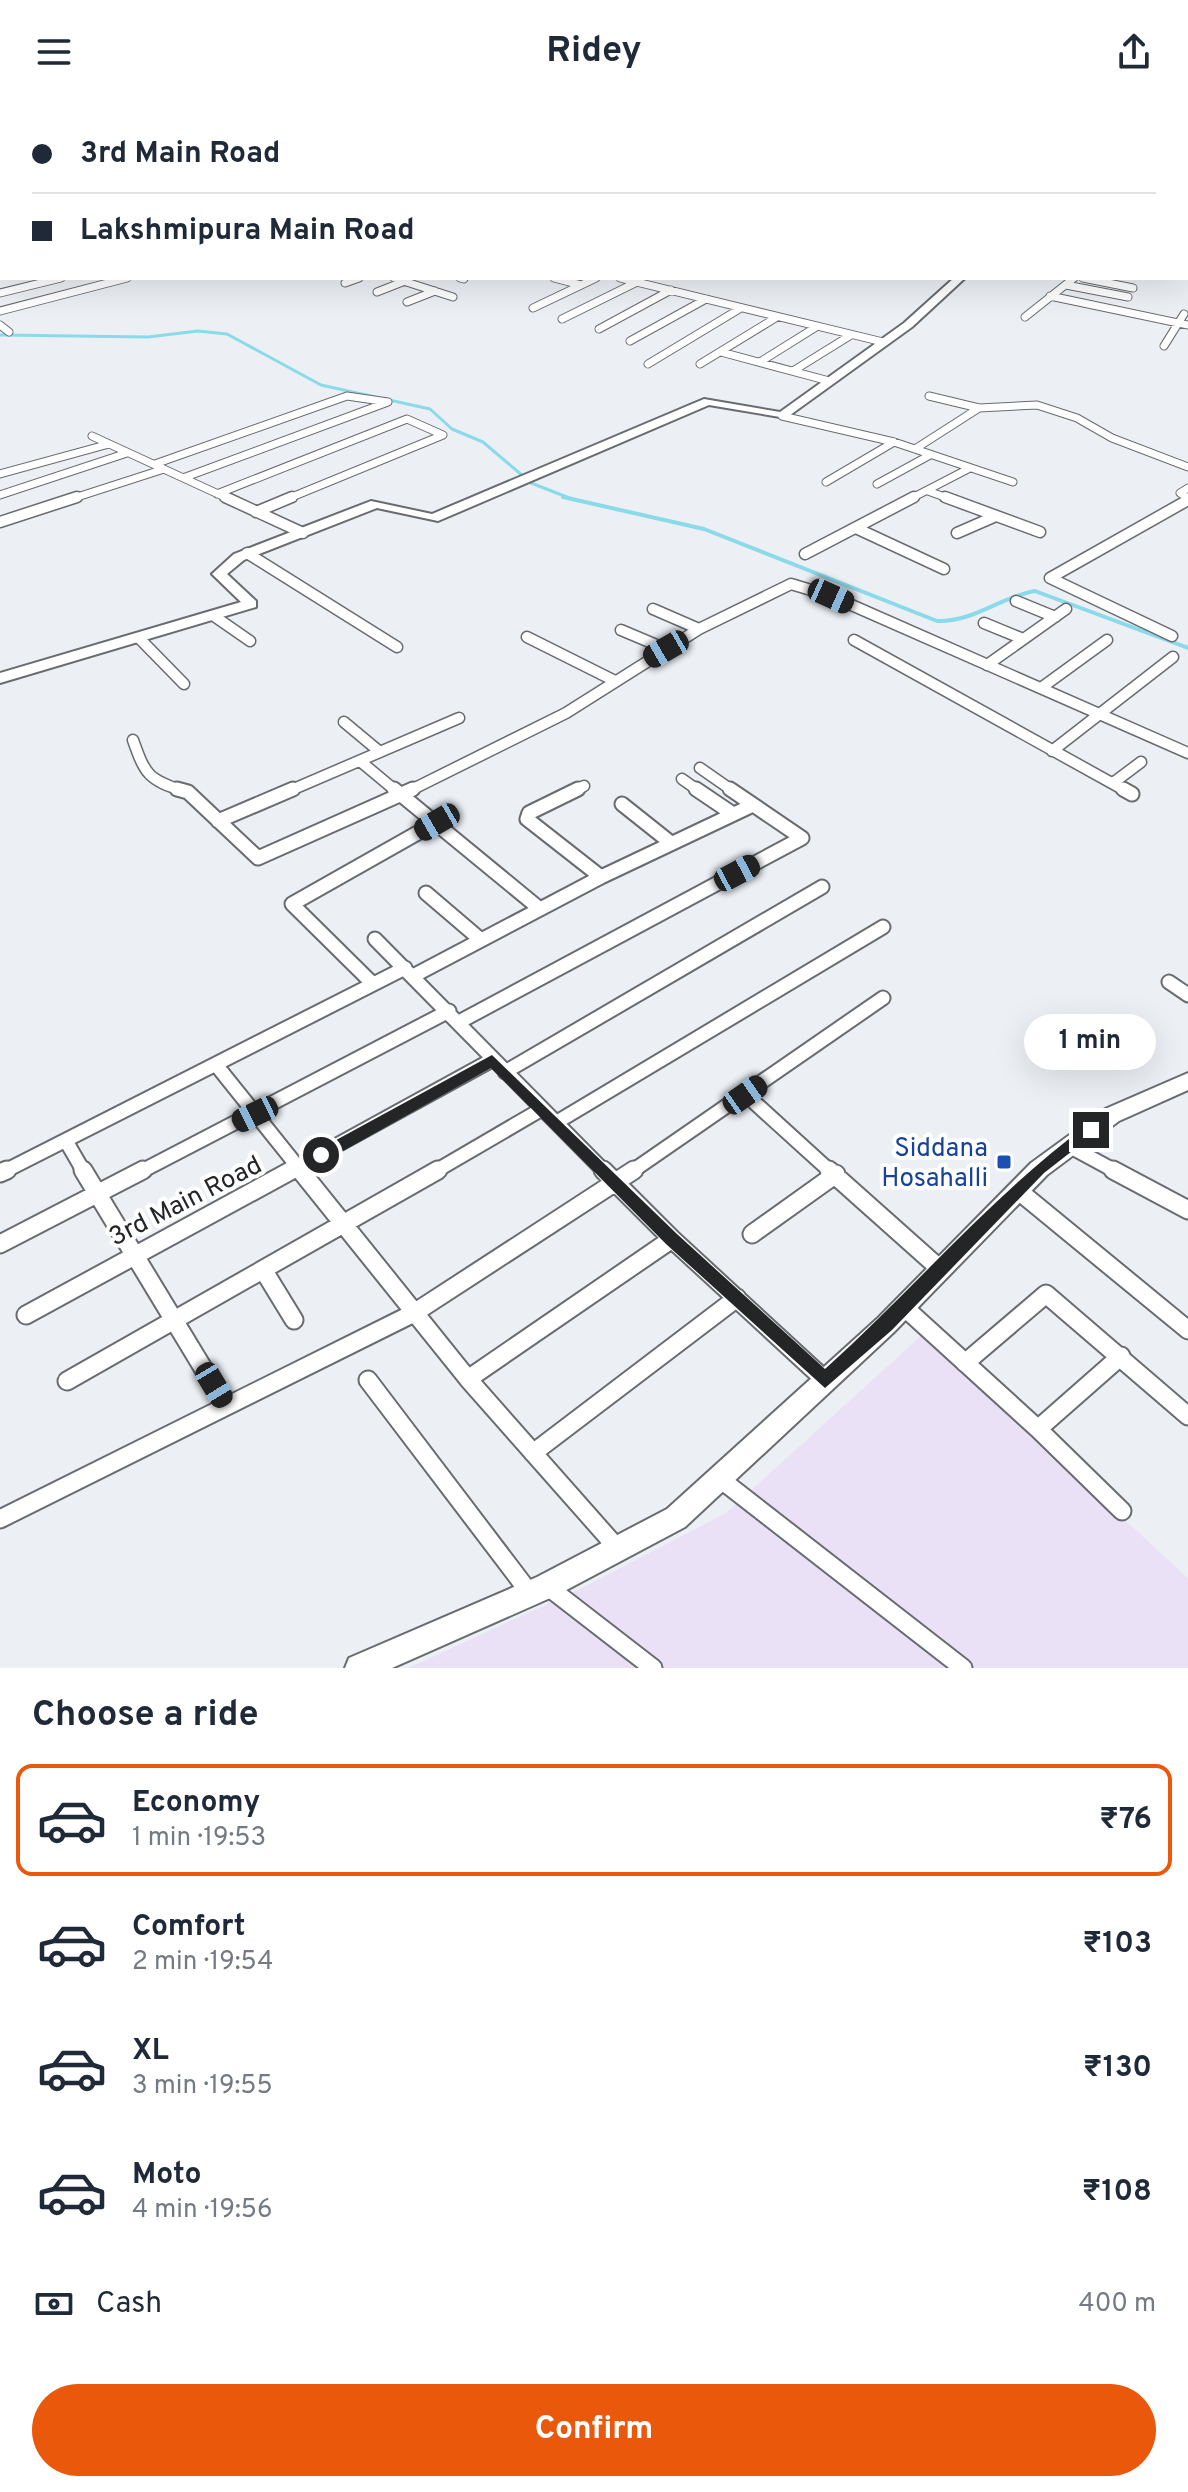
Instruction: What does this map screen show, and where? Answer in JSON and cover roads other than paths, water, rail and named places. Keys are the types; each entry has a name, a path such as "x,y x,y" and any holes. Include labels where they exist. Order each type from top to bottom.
{"street":[{"path":"0,293 53,280"},
{"path":"0,311 119,280"},
{"path":"345,283 353,280"},
{"path":"401,280 453,297"},
{"path":"562,280 581,285"},
{"path":"533,308 592,280"},
{"path":"628,280 883,342"},
{"path":"782,416 908,325 958,280"},
{"path":"1025,317 1072,280"},
{"path":"1108,280 1134,282"},
{"path":"377,292 405,281"},
{"path":"562,319 637,282"},
{"path":"1066,285 1128,297"},
{"path":"599,329 671,290"},
{"path":"407,302 435,291"},
{"path":"1050,296 1138,317 1188,325"},
{"path":"630,341 706,299"},
{"path":"648,364 741,308"},
{"path":"1138,317 1145,308"},
{"path":"1164,346 1184,314"},
{"path":"700,364 777,317"},
{"path":"0,325 9,332"},
{"path":"760,362 816,327"},
{"path":"793,371 851,335"},
{"path":"721,352 829,381"},
{"path":"0,522 160,467 347,396 388,402 183,478"},
{"path":"929,396 979,408 1037,405 1188,467"},
{"path":"0,678 251,604 219,574 247,553 376,504 433,518 708,401 894,442 1013,482"},
{"path":"915,449 979,408"},
{"path":"217,494 407,419 443,435 256,512"},
{"path":"92,436 303,533"},
{"path":"826,482 894,442"},
{"path":"0,474 109,444"},
{"path":"0,495 127,453"},
{"path":"877,484 930,455"},
{"path":"805,554 970,468"},
{"path":"1172,636 1050,578 1188,499 1180,493 1188,488"},
{"path":"928,491 1040,532"},
{"path":"957,533 996,516"},
{"path":"858,529 944,569"},
{"path":"247,553 397,647"},
{"path":"133,740 145,773 162,784 188,792 258,858 402,794 566,713 604,691 613,680 699,629 782,587 801,585 1188,753"},
{"path":"1016,601 1055,617"},
{"path":"653,609 699,629"},
{"path":"987,665 1066,609"},
{"path":"214,616 250,641"},
{"path":"984,623 1023,639"},
{"path":"621,630 666,649"},
{"path":"527,637 613,680"},
{"path":"139,638 184,684"},
{"path":"854,640 1132,794"},
{"path":"1041,688 1107,640"},
{"path":"1052,751 1173,657"},
{"path":"218,821 459,718"},
{"path":"344,722 380,752"},
{"path":"360,761 540,909"},
{"path":"1113,783 1141,762"},
{"path":"0,1244 96,1192 454,1016 802,838 700,768"},
{"path":"682,779 733,814"},
{"path":"584,786 529,813 527,819 601,877"},
{"path":"622,804 671,843"},
{"path":"0,1173 217,1066 373,984 409,972 481,940 601,877 753,805"},
{"path":"373,984 292,904 437,822"},
{"path":"505,1072 822,887"},
{"path":"426,893 481,940"},
{"path":"557,1122 883,927"},
{"path":"375,939 454,1016 492,1060 557,1122 614,1183 825,1380"},
{"path":"1169,982 1188,995"},
{"path":"0,1519 414,1313 614,1183 883,998"},
{"name":"3rd Main Road","path":"26,1315 132,1254 297,1169 492,1060"},
{"path":"217,1066 468,1379 619,1550"},
{"path":"359,1668 397,1660 619,1550 676,1518 904,1307 939,1268 1020,1192 1039,1169 1112,1115 1188,1081"},
{"path":"755,1103 939,1268"},
{"path":"67,1381 177,1321 542,1109"},
{"path":"66,1141 226,1406"},
{"path":"1069,1146 1188,1210"},
{"path":"752,1234 836,1174"},
{"path":"1020,1192 1188,1330"},
{"path":"468,1379 672,1239"},
{"path":"264,1271 294,1320"},
{"path":"965,1363 1046,1294 1188,1416"},
{"path":"533,1453 737,1298"},
{"path":"904,1307 1038,1429 1122,1511"},
{"path":"1038,1429 1121,1356"},
{"path":"368,1380 538,1589 653,1668"},
{"path":"719,1478 963,1668"}],"waterway":[{"path":"0,335 148,337 198,331 227,334 321,385 430,409 452,429 483,442 523,476"},
{"path":"531,483 572,499"},
{"path":"563,497 704,529 937,621 963,618 1035,591 1188,648"}],"place":[{"name":"Siddana Hosahalli","path":"1004,1162"}]}
